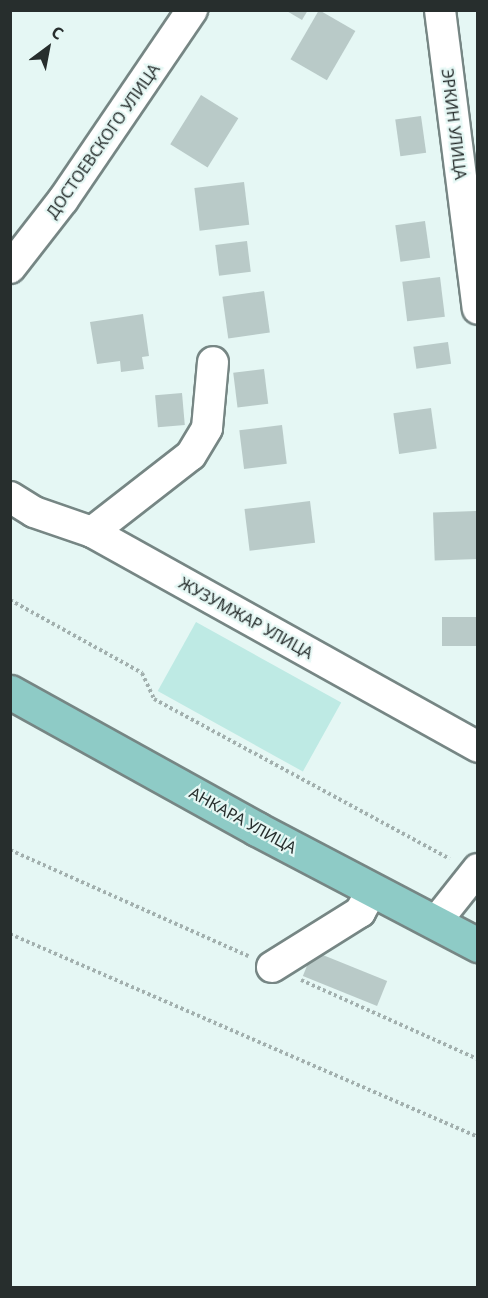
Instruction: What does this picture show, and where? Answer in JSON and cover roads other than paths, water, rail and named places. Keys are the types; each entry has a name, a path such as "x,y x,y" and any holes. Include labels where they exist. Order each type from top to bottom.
{"main road":[{"name":"АНКАРА УЛИЦА","path":"10,692 477,945"}],"street":[{"name":"ДОСТОЕВСКОГО УЛИЦА","path":"10,268 63,200 192,10"},
{"name":"ЭРКИН УЛИЦА","path":"440,10 477,309"},
{"path":"92,532 191,455 207,428 213,362"},
{"name":"ЖУЗУМЖАР УЛИЦА","path":"10,497 34,512 92,532 477,747"},
{"path":"435,923 476,871"},
{"path":"272,967 360,912 372,890"}]}
